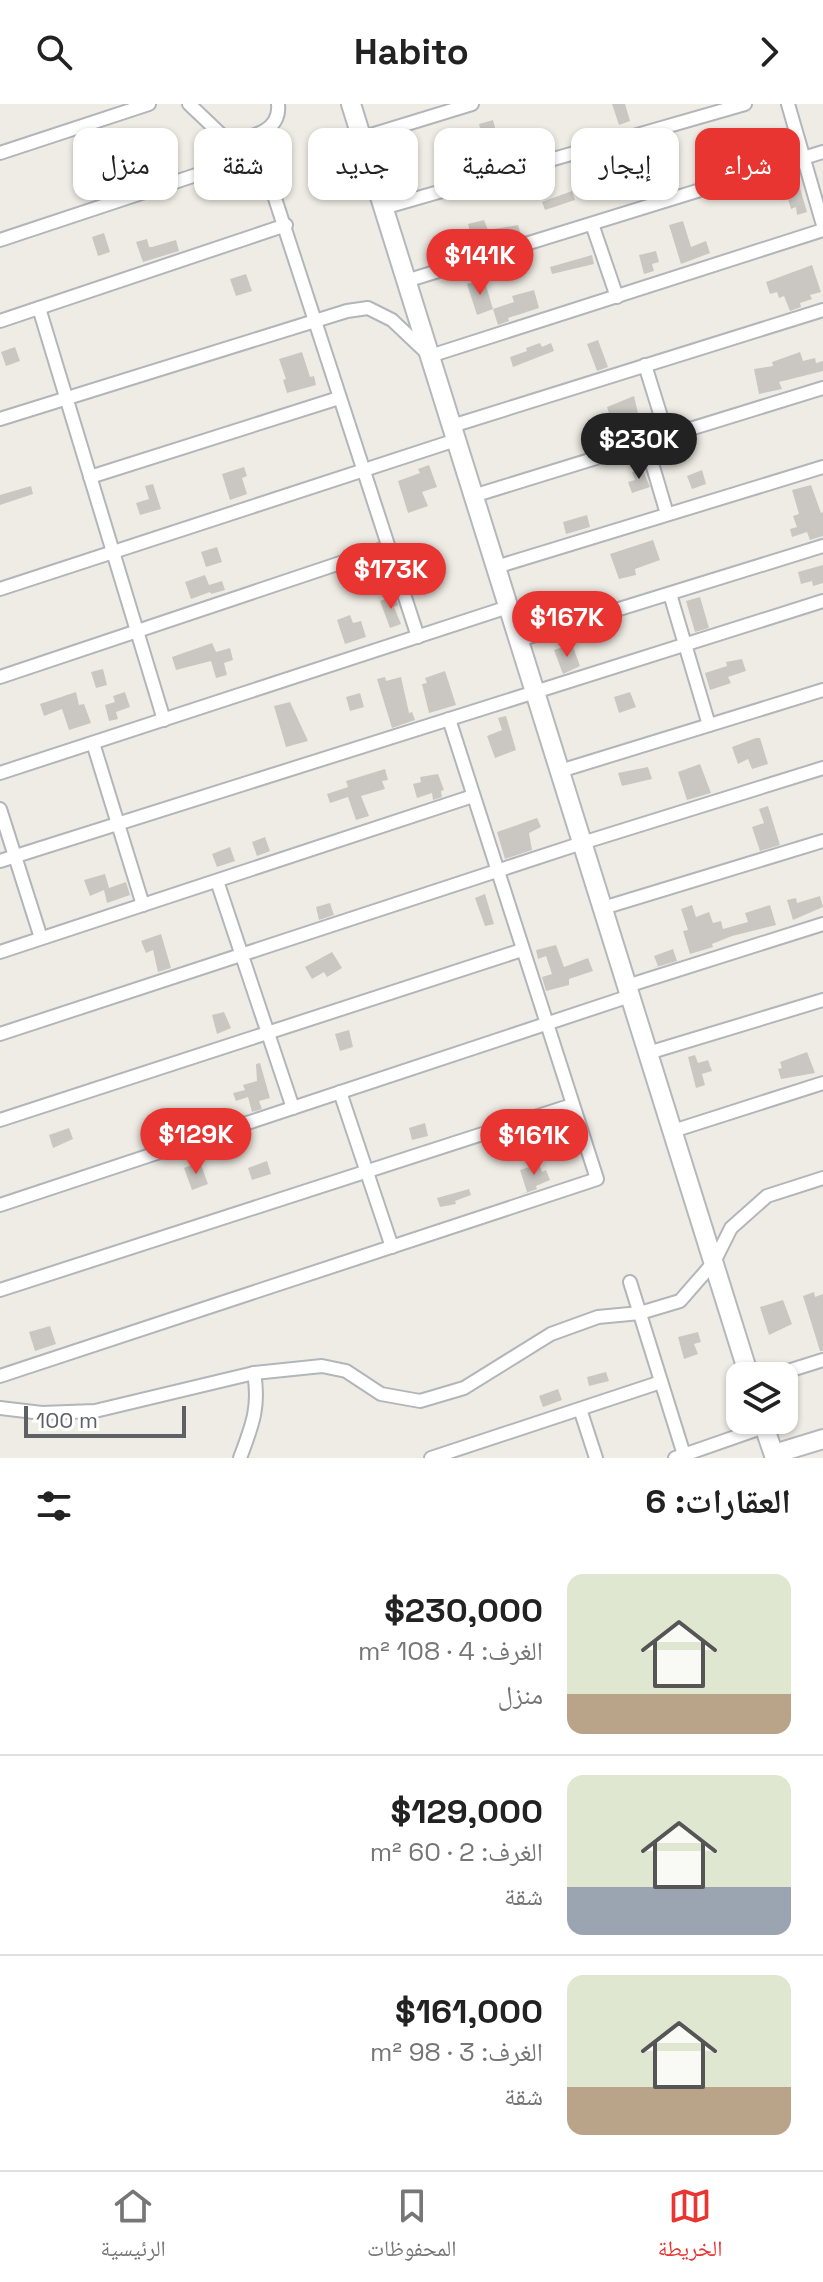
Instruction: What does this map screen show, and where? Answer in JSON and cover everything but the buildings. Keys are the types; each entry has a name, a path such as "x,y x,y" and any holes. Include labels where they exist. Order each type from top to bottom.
{"street":[{"path":"0,153 149,104"},
{"path":"189,104 214,128"},
{"path":"269,128 279,114 278,104"},
{"path":"351,104 358,128"},
{"path":"394,128 472,104"},
{"path":"383,208 745,104"},
{"path":"430,356 823,228 788,104"},
{"path":"406,281 823,152"},
{"path":"0,240 194,176"},
{"path":"276,200 418,637"},
{"path":"380,200 745,1362"},
{"path":"592,224 617,297"},
{"path":"0,321 285,226"},
{"path":"39,308 164,720"},
{"path":"0,419 347,311 368,308 392,320 430,356"},
{"path":"0,589 363,471 454,433 645,365 823,310"},
{"path":"645,365 667,436"},
{"path":"473,496 823,388"},
{"path":"90,477 339,398"},
{"path":"646,443 667,514"},
{"path":"496,567 823,467"},
{"path":"519,640 823,546"},
{"path":"0,677 388,547"},
{"path":"670,594 709,725"},
{"path":"0,861 823,601"},
{"path":"0,773 508,607"},
{"path":"560,771 823,690"},
{"path":"0,1376 597,1179 449,719"},
{"path":"93,743 143,905"},
{"path":"0,1034 582,843 823,768"},
{"path":"0,952 473,796"},
{"path":"0,809 41,938"},
{"path":"603,908 823,841"},
{"path":"217,881 293,1108"},
{"path":"0,1205 546,1024 629,991 823,924"},
{"path":"0,1120 522,950"},
{"path":"648,1053 823,1000"},
{"path":"673,1131 823,1083"},
{"path":"340,1092 392,1247"},
{"path":"0,1290 572,1105"},
{"path":"0,1408 42,1413 95,1411 254,1373 322,1366 346,1371 381,1394 420,1401 464,1388 551,1334 598,1317 640,1313 680,1301 714,1262 731,1228 767,1196 823,1178"},
{"path":"630,1282 682,1457 738,1434"},
{"path":"798,1368 823,1360"},
{"path":"240,1458 252,1427 258,1397 254,1373"},
{"path":"431,1458 661,1382"},
{"path":"580,1409 596,1458"},
{"path":"766,1434 774,1456 823,1439"}]}
